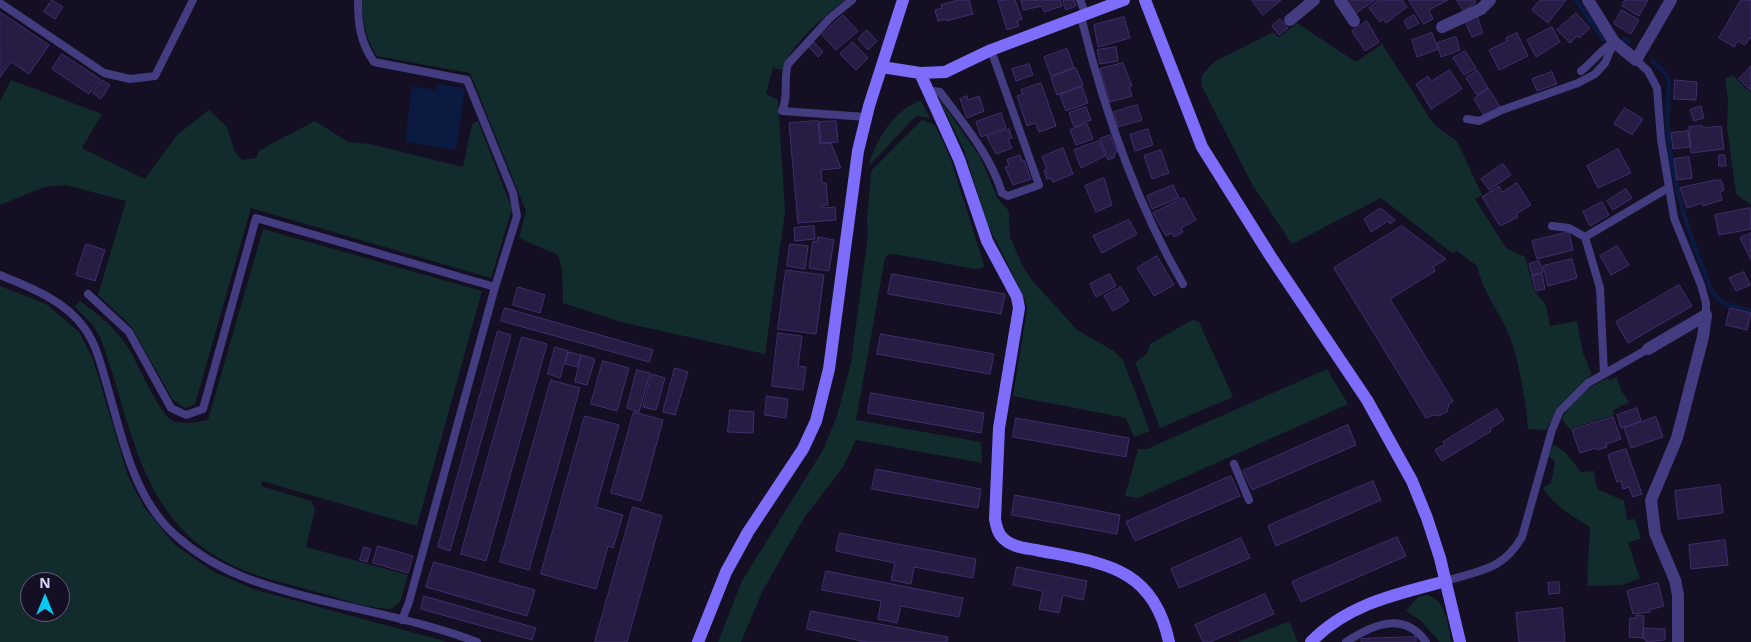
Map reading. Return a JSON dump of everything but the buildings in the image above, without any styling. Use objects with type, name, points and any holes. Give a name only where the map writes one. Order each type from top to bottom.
[{"type":"street","points":[[698,642],[726,572],[748,532],[803,449],[816,420],[829,369],[854,170],[866,117],[903,0]]},
{"type":"street","points":[[882,67],[920,73],[945,72],[991,50],[1124,0]]},
{"type":"street","points":[[1145,0],[1202,147],[1226,188],[1386,433],[1412,481],[1428,518],[1446,581],[1460,642]]},
{"type":"street","points":[[1290,20],[1314,0]]},
{"type":"street","points":[[1340,0],[1354,21]]},
{"type":"street","points":[[1442,27],[1481,9],[1490,0]]},
{"type":"street","points":[[1588,0],[1614,42],[1636,60],[1671,0]]},
{"type":"street","points":[[920,73],[959,159],[987,241],[1017,297],[1019,308],[999,428],[995,519],[997,528],[1001,536],[1016,546],[1101,563],[1120,570],[1134,579],[1147,592],[1159,613],[1169,642]]},
{"type":"street","points":[[1648,349],[1706,315]]},
{"type":"street","points":[[1678,642],[1678,595],[1675,580],[1655,533],[1651,500],[1677,438],[1701,346],[1706,315]]},
{"type":"street","points":[[1311,642],[1322,631],[1360,606],[1446,581]]},
{"type":"lane","points":[[0,4],[104,73],[130,79],[155,76],[193,0]]},
{"type":"lane","points":[[358,0],[358,26],[364,47],[374,62],[467,80],[513,193],[517,216],[495,287],[409,602],[402,620]]},
{"type":"lane","points":[[852,0],[830,18],[788,64],[785,72],[785,104],[782,110],[866,117]]},
{"type":"lane","points":[[1080,0],[1094,71],[1139,200],[1160,244],[1183,284]]},
{"type":"lane","points":[[1581,71],[1591,64],[1606,46],[1614,42]]},
{"type":"lane","points":[[1467,119],[1479,121],[1502,110],[1596,74],[1605,63],[1614,42]]},
{"type":"lane","points":[[927,90],[940,92],[992,166],[1002,193],[1008,196],[1039,185],[991,50]]},
{"type":"lane","points":[[1636,60],[1648,71],[1657,88],[1661,139],[1674,218],[1706,303],[1706,315]]},
{"type":"lane","points":[[1585,237],[1668,188]]},
{"type":"lane","points":[[88,294],[128,332],[171,408],[186,416],[203,409],[256,218],[495,287]]},
{"type":"lane","points":[[1552,226],[1569,228],[1585,237],[1600,288],[1604,374]]},
{"type":"lane","points":[[0,275],[26,285],[49,298],[69,312],[85,329],[97,352],[138,485],[151,508],[179,539],[198,555],[256,584],[402,620],[477,642]]},
{"type":"lane","points":[[1446,581],[1492,568],[1506,559],[1515,549],[1522,537],[1552,430],[1560,411],[1588,383],[1648,349]]},
{"type":"lane","points":[[1234,464],[1249,500]]},
{"type":"lane","points":[[1346,642],[1379,624],[1407,625],[1420,633],[1426,642]]},
{"type":"green space","points":[[362,0],[845,0],[801,40],[782,70],[773,68],[766,94],[778,100],[785,212],[765,354],[621,322],[563,303],[562,271],[558,255],[519,238],[526,211],[470,73],[377,56],[365,29]]},
{"type":"green space","points":[[1297,23],[1356,62],[1382,44],[1431,120],[1437,127],[1457,141],[1482,195],[1475,199],[1506,248],[1525,257],[1535,292],[1546,305],[1550,326],[1577,321],[1583,353],[1592,374],[1561,404],[1546,430],[1528,429],[1522,381],[1516,355],[1505,326],[1483,284],[1477,266],[1457,251],[1452,253],[1381,198],[1292,244],[1252,184],[1201,85],[1202,75],[1214,62],[1273,32],[1279,37]]},
{"type":"green space","points":[[1733,76],[1751,93],[1751,205],[1736,194],[1727,127],[1728,101],[1725,78]]},
{"type":"green space","points":[[11,80],[102,114],[82,148],[145,179],[177,135],[209,110],[227,127],[235,152],[242,160],[256,158],[260,150],[315,121],[348,142],[370,144],[463,167],[472,124],[478,121],[512,209],[491,278],[251,208],[195,404],[185,408],[173,400],[131,326],[98,295],[126,201],[66,185],[44,187],[0,205],[0,101]]},
{"type":"green space","points":[[938,97],[980,157],[998,199],[1009,211],[1010,237],[1022,265],[1031,279],[1077,330],[1114,351],[1123,360],[1150,431],[1134,437],[1126,418],[1013,396],[1027,309],[1024,297],[987,223],[964,150]]},
{"type":"green space","points":[[921,101],[930,118],[917,116],[913,119],[868,167],[886,128],[900,112]]},
{"type":"green space","points":[[922,120],[935,125],[951,160],[984,265],[982,268],[975,269],[895,254],[887,255],[856,420],[981,442],[982,463],[856,440],[843,467],[804,518],[762,592],[741,642],[718,642],[742,581],[823,450],[837,416],[851,363],[868,235],[867,220],[871,171]]},
{"type":"green space","points":[[263,229],[482,291],[417,526],[262,481],[261,486],[311,501],[315,509],[306,547],[408,575],[400,602],[391,609],[358,604],[256,575],[230,564],[199,545],[175,521],[157,495],[142,466],[100,337],[92,324],[75,307],[80,301],[117,333],[127,346],[155,399],[167,417],[181,423],[208,420]]},
{"type":"green space","points":[[0,286],[46,304],[79,332],[93,359],[128,476],[144,507],[175,545],[214,572],[256,590],[448,642],[0,642]]},
{"type":"green space","points":[[1192,320],[1199,322],[1233,397],[1160,428],[1135,362],[1147,354],[1150,344]]},
{"type":"green space","points":[[1327,369],[1348,404],[1138,498],[1125,496],[1138,449],[1147,449]]},
{"type":"green space","points":[[1617,377],[1621,390],[1629,402],[1613,410],[1614,415],[1570,429],[1562,419],[1575,400],[1587,390],[1608,378],[1609,381]]},
{"type":"green space","points":[[1553,444],[1565,452],[1581,472],[1594,471],[1597,489],[1624,501],[1627,520],[1635,519],[1641,538],[1628,543],[1640,578],[1622,585],[1587,586],[1590,527],[1558,505],[1543,488],[1551,483],[1555,462],[1549,456]]},
{"type":"green space","points":[[1427,595],[1439,602],[1443,608],[1451,642],[1440,642],[1421,621],[1406,611],[1418,597]]},
{"type":"green space","points":[[1287,622],[1290,623],[1298,642],[1238,642]]},
{"type":"water","points":[[437,84],[465,88],[456,150],[405,142],[412,86],[436,90]]},
{"type":"waterway","points":[[1576,0],[1603,39]]},
{"type":"waterway","points":[[1624,39],[1629,42]]},
{"type":"waterway","points":[[1653,62],[1665,73],[1669,80],[1667,127],[1670,155],[1684,214],[1704,272],[1712,291],[1720,300],[1729,305],[1751,311]]}]
